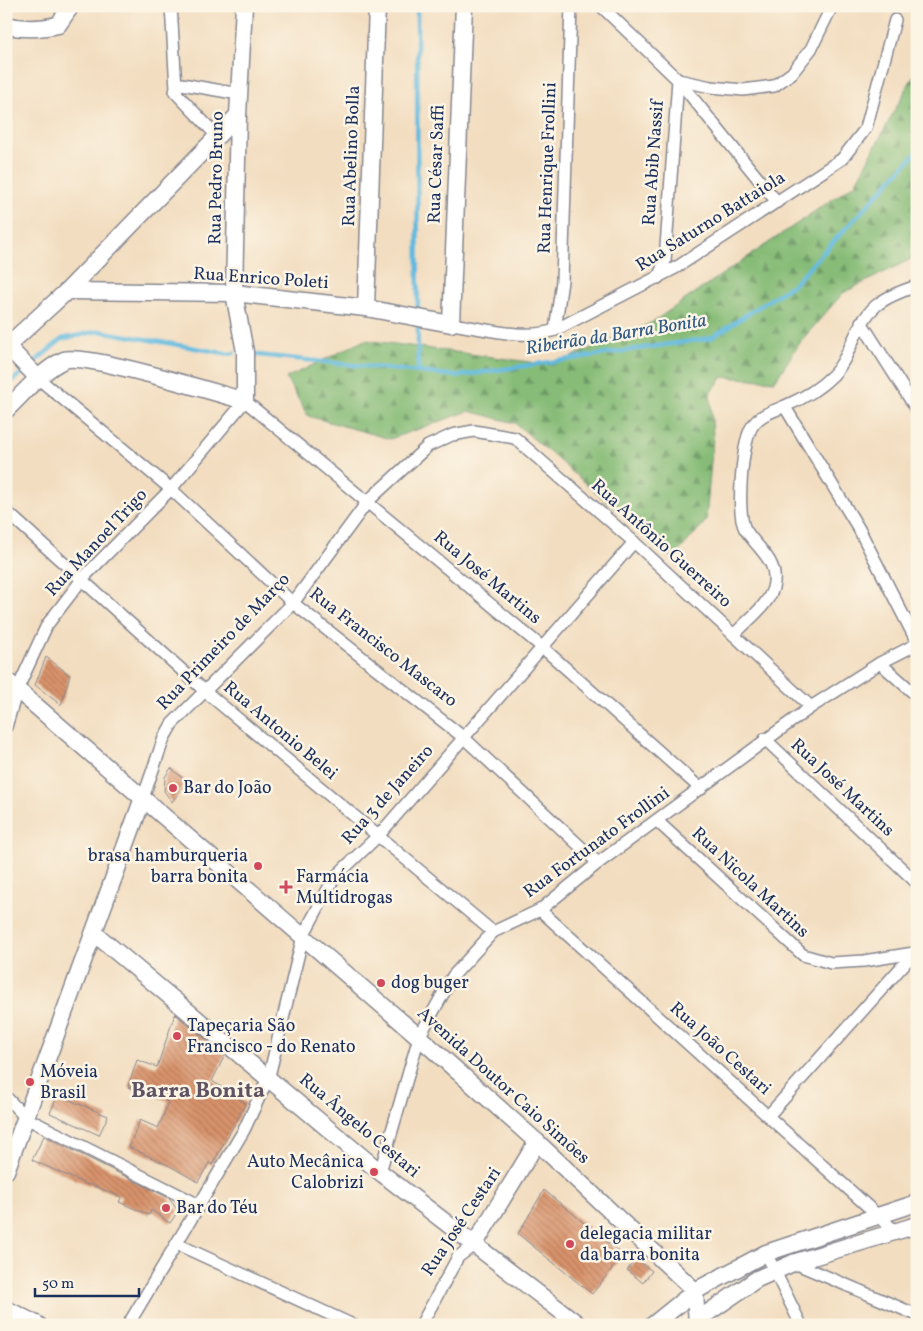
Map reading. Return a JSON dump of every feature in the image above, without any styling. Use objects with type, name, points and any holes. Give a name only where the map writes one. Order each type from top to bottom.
[{"type":"street","points":[[6,25],[38,29],[58,25],[71,6]]},
{"type":"street","points":[[171,6],[173,68],[179,86]]},
{"type":"street","name":"Rua Pedro Bruno","points":[[244,6],[238,115],[234,293],[245,352],[245,401]]},
{"type":"street","name":"Rua Abelino Bolla","points":[[366,308],[378,6]]},
{"type":"street","name":"Rua César Saffi","points":[[451,324],[464,6]]},
{"type":"street","name":"Rua Henrique Frollini","points":[[555,330],[562,281],[571,6]]},
{"type":"street","points":[[601,6],[678,80],[777,202]]},
{"type":"street","points":[[678,80],[711,87],[743,90],[774,86],[792,74],[811,49],[832,6]]},
{"type":"street","name":"Rua Saturno Battaiola","points":[[451,324],[522,334],[544,334],[555,330],[658,278],[842,159],[866,128],[895,20]]},
{"type":"street","name":"Rua Abib Nassif","points":[[658,278],[665,260],[678,80]]},
{"type":"street","points":[[179,86],[239,94]]},
{"type":"street","points":[[179,86],[175,92],[217,136]]},
{"type":"street","points":[[8,348],[67,291],[238,115]]},
{"type":"street","points":[[734,634],[768,599],[774,576],[767,555],[744,528],[739,502],[743,469],[752,426],[765,413],[785,407],[814,390],[833,375],[844,361],[861,322],[875,304],[892,294],[917,286]]},
{"type":"street","name":"Rua Enrico Poleti","points":[[67,291],[234,293],[366,308],[451,324]]},
{"type":"street","points":[[861,322],[917,410]]},
{"type":"street","name":"Rua Francisco Mascaro","points":[[8,348],[35,374],[171,489],[293,603],[463,737],[598,863]]},
{"type":"street","points":[[6,410],[35,374],[64,360],[76,358],[140,372],[245,401]]},
{"type":"street","name":"Rua Manoel Trigo","points":[[6,727],[12,685],[47,625],[83,578],[171,489],[245,401]]},
{"type":"street","name":"Rua José Martins","points":[[245,401],[542,647],[701,789]]},
{"type":"street","points":[[785,407],[860,529],[917,643]]},
{"type":"street","name":"Rua Primeiro de Março","points":[[6,1171],[164,738],[172,724],[293,603],[368,501],[428,446],[452,435],[474,431]]},
{"type":"street","name":"Rua Antônio Guerreiro","points":[[474,431],[515,438],[634,542],[811,707]]},
{"type":"street","name":"Rua Antonio Belei","points":[[6,511],[83,578],[206,692],[493,932]]},
{"type":"street","name":"Rua 3 de Janeiro","points":[[128,1325],[244,1130],[269,1076],[303,936],[334,878],[379,835],[634,542]]},
{"type":"street","name":"Rua Fortunato Frollini","points":[[380,1172],[419,1038],[453,976],[493,932],[540,910],[598,863],[701,789],[765,739],[880,663],[917,643]]},
{"type":"street","points":[[880,663],[917,696]]},
{"type":"street","name":"Avenida Doutor Caio Simões","points":[[12,685],[303,936],[537,1142],[695,1291]]},
{"type":"street","name":"Rua José Martins","points":[[765,739],[917,883]]},
{"type":"street","name":"Rua Nicola Martins","points":[[657,821],[803,955],[831,963],[864,961],[915,951]]},
{"type":"street","name":"Rua João Cestari","points":[[540,910],[895,1232]]},
{"type":"street","name":"Rua Ângelo Cestari","points":[[94,933],[269,1076],[380,1172],[579,1325]]},
{"type":"street","points":[[768,1116],[915,951]]},
{"type":"street","points":[[6,1097],[26,1118],[199,1205]]},
{"type":"street","name":"Rua José Cestari","points":[[421,1325],[458,1258],[474,1246],[537,1142]]},
{"type":"street","points":[[653,1325],[695,1291],[766,1254],[917,1203]]},
{"type":"street","points":[[695,1324],[757,1279],[793,1263],[917,1225]]},
{"type":"street","points":[[177,1244],[353,1325]]},
{"type":"street","points":[[784,1247],[793,1263],[917,1315]]},
{"type":"street","points":[[766,1254],[801,1325]]},
{"type":"street","points":[[695,1291],[695,1324]]},
{"type":"street","points":[[6,1309],[38,1325]]},
{"type":"street","points":[[668,1313],[695,1324]]},
{"type":"green space","points":[[917,69],[917,256],[843,293],[801,341],[775,381],[723,377],[710,393],[713,437],[706,521],[673,558],[515,423],[469,411],[390,439],[308,416],[286,378],[365,340],[552,365],[651,323],[855,184]]},
{"type":"building","points":[[46,657],[70,675],[61,705],[35,685]]},
{"type":"building","name":"Bar do João","points":[[171,768],[187,782],[172,802],[164,791],[165,777]]},
{"type":"building","points":[[175,1014],[225,1055],[212,1081],[246,1103],[212,1165],[209,1163],[198,1182],[170,1166],[129,1147],[140,1120],[158,1128],[164,1114],[168,1101],[128,1087],[137,1060],[157,1067]]},
{"type":"building","points":[[58,1095],[108,1116],[99,1135],[50,1113]]},
{"type":"building","points":[[44,1136],[169,1198],[178,1211],[170,1223],[151,1210],[149,1215],[119,1202],[122,1197],[88,1185],[32,1160]]},
{"type":"building","name":"delegacia militar da barra bonita","points":[[544,1190],[623,1255],[592,1294],[518,1234]]},
{"type":"building","points":[[636,1259],[652,1271],[643,1283],[627,1270]]},
{"type":"waterway","points":[[417,6],[418,371]]},
{"type":"waterway","name":"Ribeirão da Barra Bonita","points":[[249,354],[458,376],[711,338],[794,284],[917,152]]},
{"type":"waterway","name":"Ribeirão da Barra Bonita","points":[[31,365],[62,339],[99,331],[229,354],[234,353]]},
{"type":"waterway","name":"Ribeirão da Barra Bonita","points":[[6,386],[25,370]]},
{"type":"place","name":"Bar do João","points":[[173,788]]},
{"type":"place","name":"brasa hamburqueria barra bonita","points":[[258,866]]},
{"type":"place","name":"Farmácia Multidrogas","points":[[286,887]]},
{"type":"place","name":"dog buger","points":[[381,983]]},
{"type":"place","name":"Tapeçaria São Francisco - do Renato","points":[[177,1036]]},
{"type":"place","name":"Móveia Brasil","points":[[30,1082]]},
{"type":"place","name":"Auto Mecânica Calobrizi","points":[[374,1172]]},
{"type":"place","name":"Bar do Téu","points":[[166,1208]]},
{"type":"place","name":"delegacia militar da barra bonita","points":[[570,1244]]},
{"type":"district","name":"Barra Bonita","points":[[198,1091]]}]
